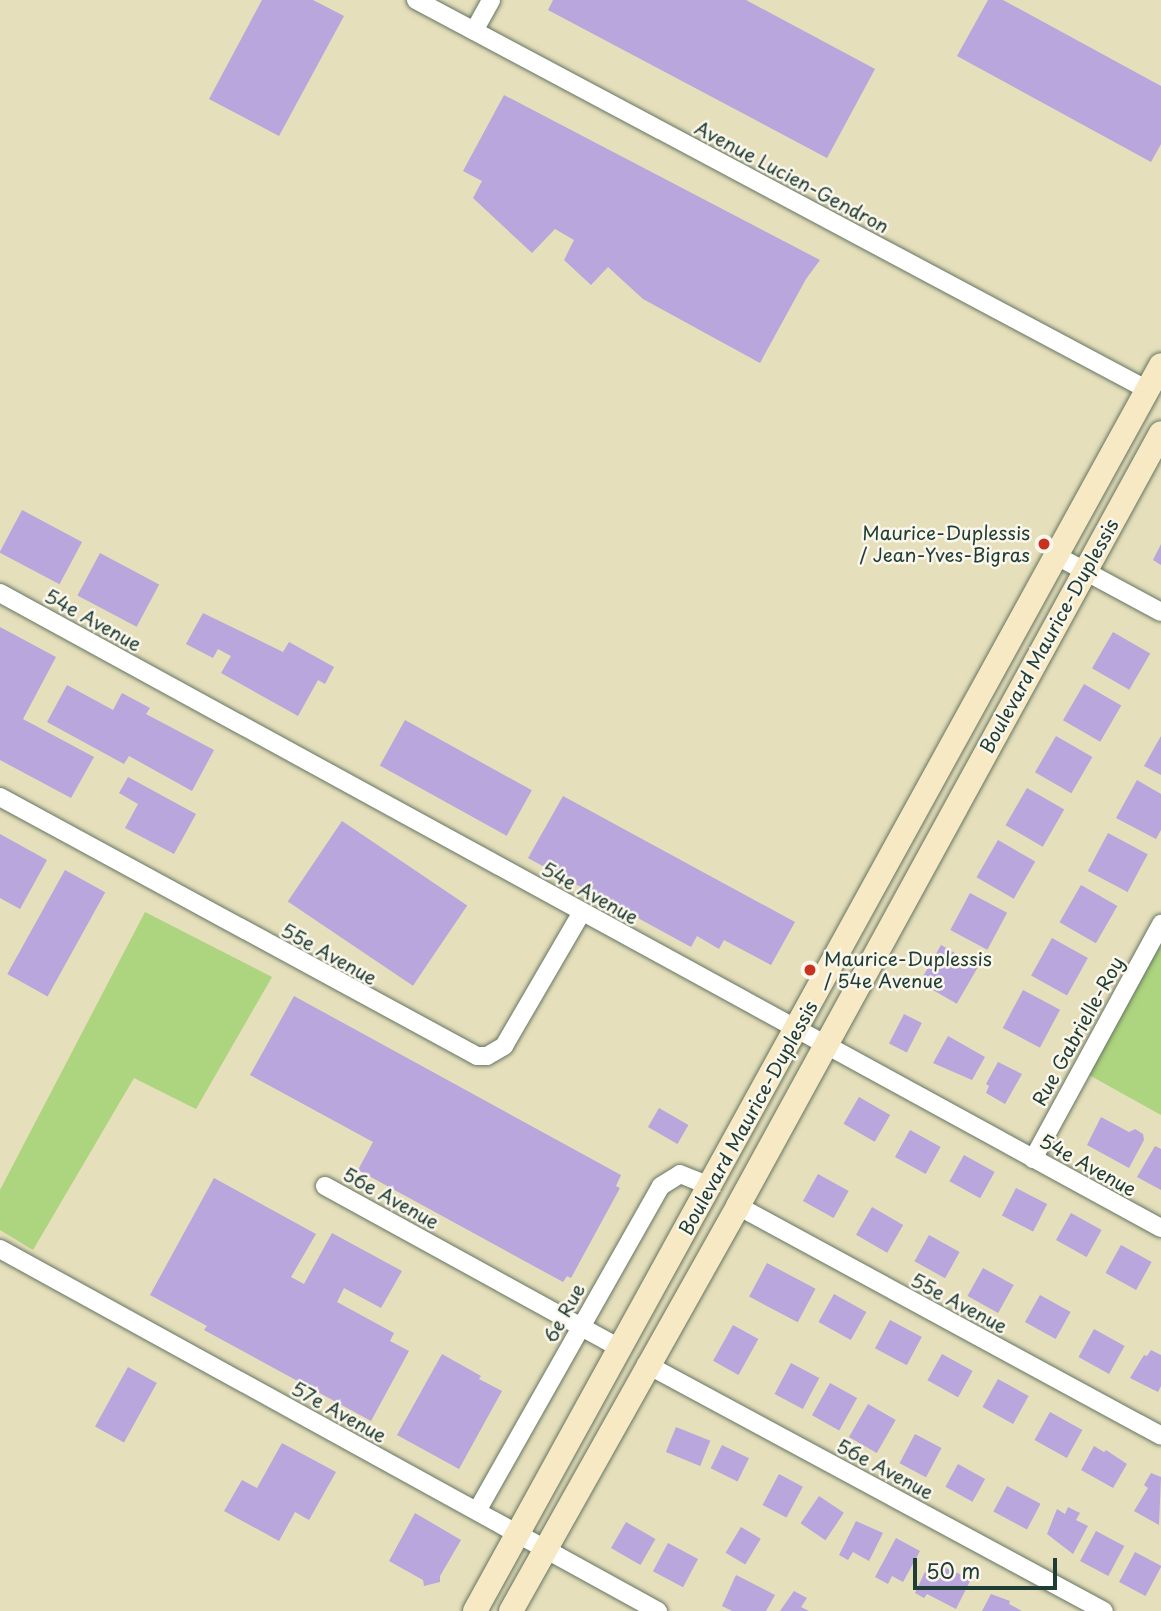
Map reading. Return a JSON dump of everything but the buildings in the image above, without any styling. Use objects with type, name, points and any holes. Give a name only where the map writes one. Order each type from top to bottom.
[{"type":"street","name":"Avenue Lucien-Gendron","points":[[416,0],[1148,390]]},
{"type":"street","points":[[474,31],[491,0]]},
{"type":"street","name":"Boulevard Maurice-Duplessis","points":[[475,1611],[622,1349],[1161,365]]},
{"type":"street","name":"Boulevard Maurice-Duplessis","points":[[510,1611],[646,1364],[738,1206],[1161,433]]},
{"type":"street","points":[[1056,556],[1161,612]]},
{"type":"street","name":"54e Avenue","points":[[0,593],[1161,1228]]},
{"type":"street","name":"55e Avenue","points":[[0,797],[477,1056],[487,1056],[504,1046],[582,912]]},
{"type":"street","name":"Rue Gabrielle-Roy","points":[[1033,1159],[1161,924]]},
{"type":"street","name":"6e Rue","points":[[477,1511],[661,1185],[680,1174],[709,1186]]},
{"type":"street","name":"56e Avenue","points":[[325,1186],[622,1349]]},
{"type":"street","name":"55e Avenue","points":[[738,1206],[1161,1436]]},
{"type":"street","name":"57e Avenue","points":[[0,1249],[658,1611]]},
{"type":"street","name":"56e Avenue","points":[[646,1364],[1104,1611]]},
{"type":"green space","points":[[145,912],[272,977],[196,1109],[134,1078],[33,1250],[0,1230],[0,1190]]},
{"type":"green space","points":[[1161,924],[1161,1115],[1080,1070]]},
{"type":"place","name":"Maurice-Duplessis / Jean-Yves-Bigras","points":[[1044,544]]},
{"type":"place","name":"Maurice-Duplessis / 54e Avenue","points":[[810,970]]}]
